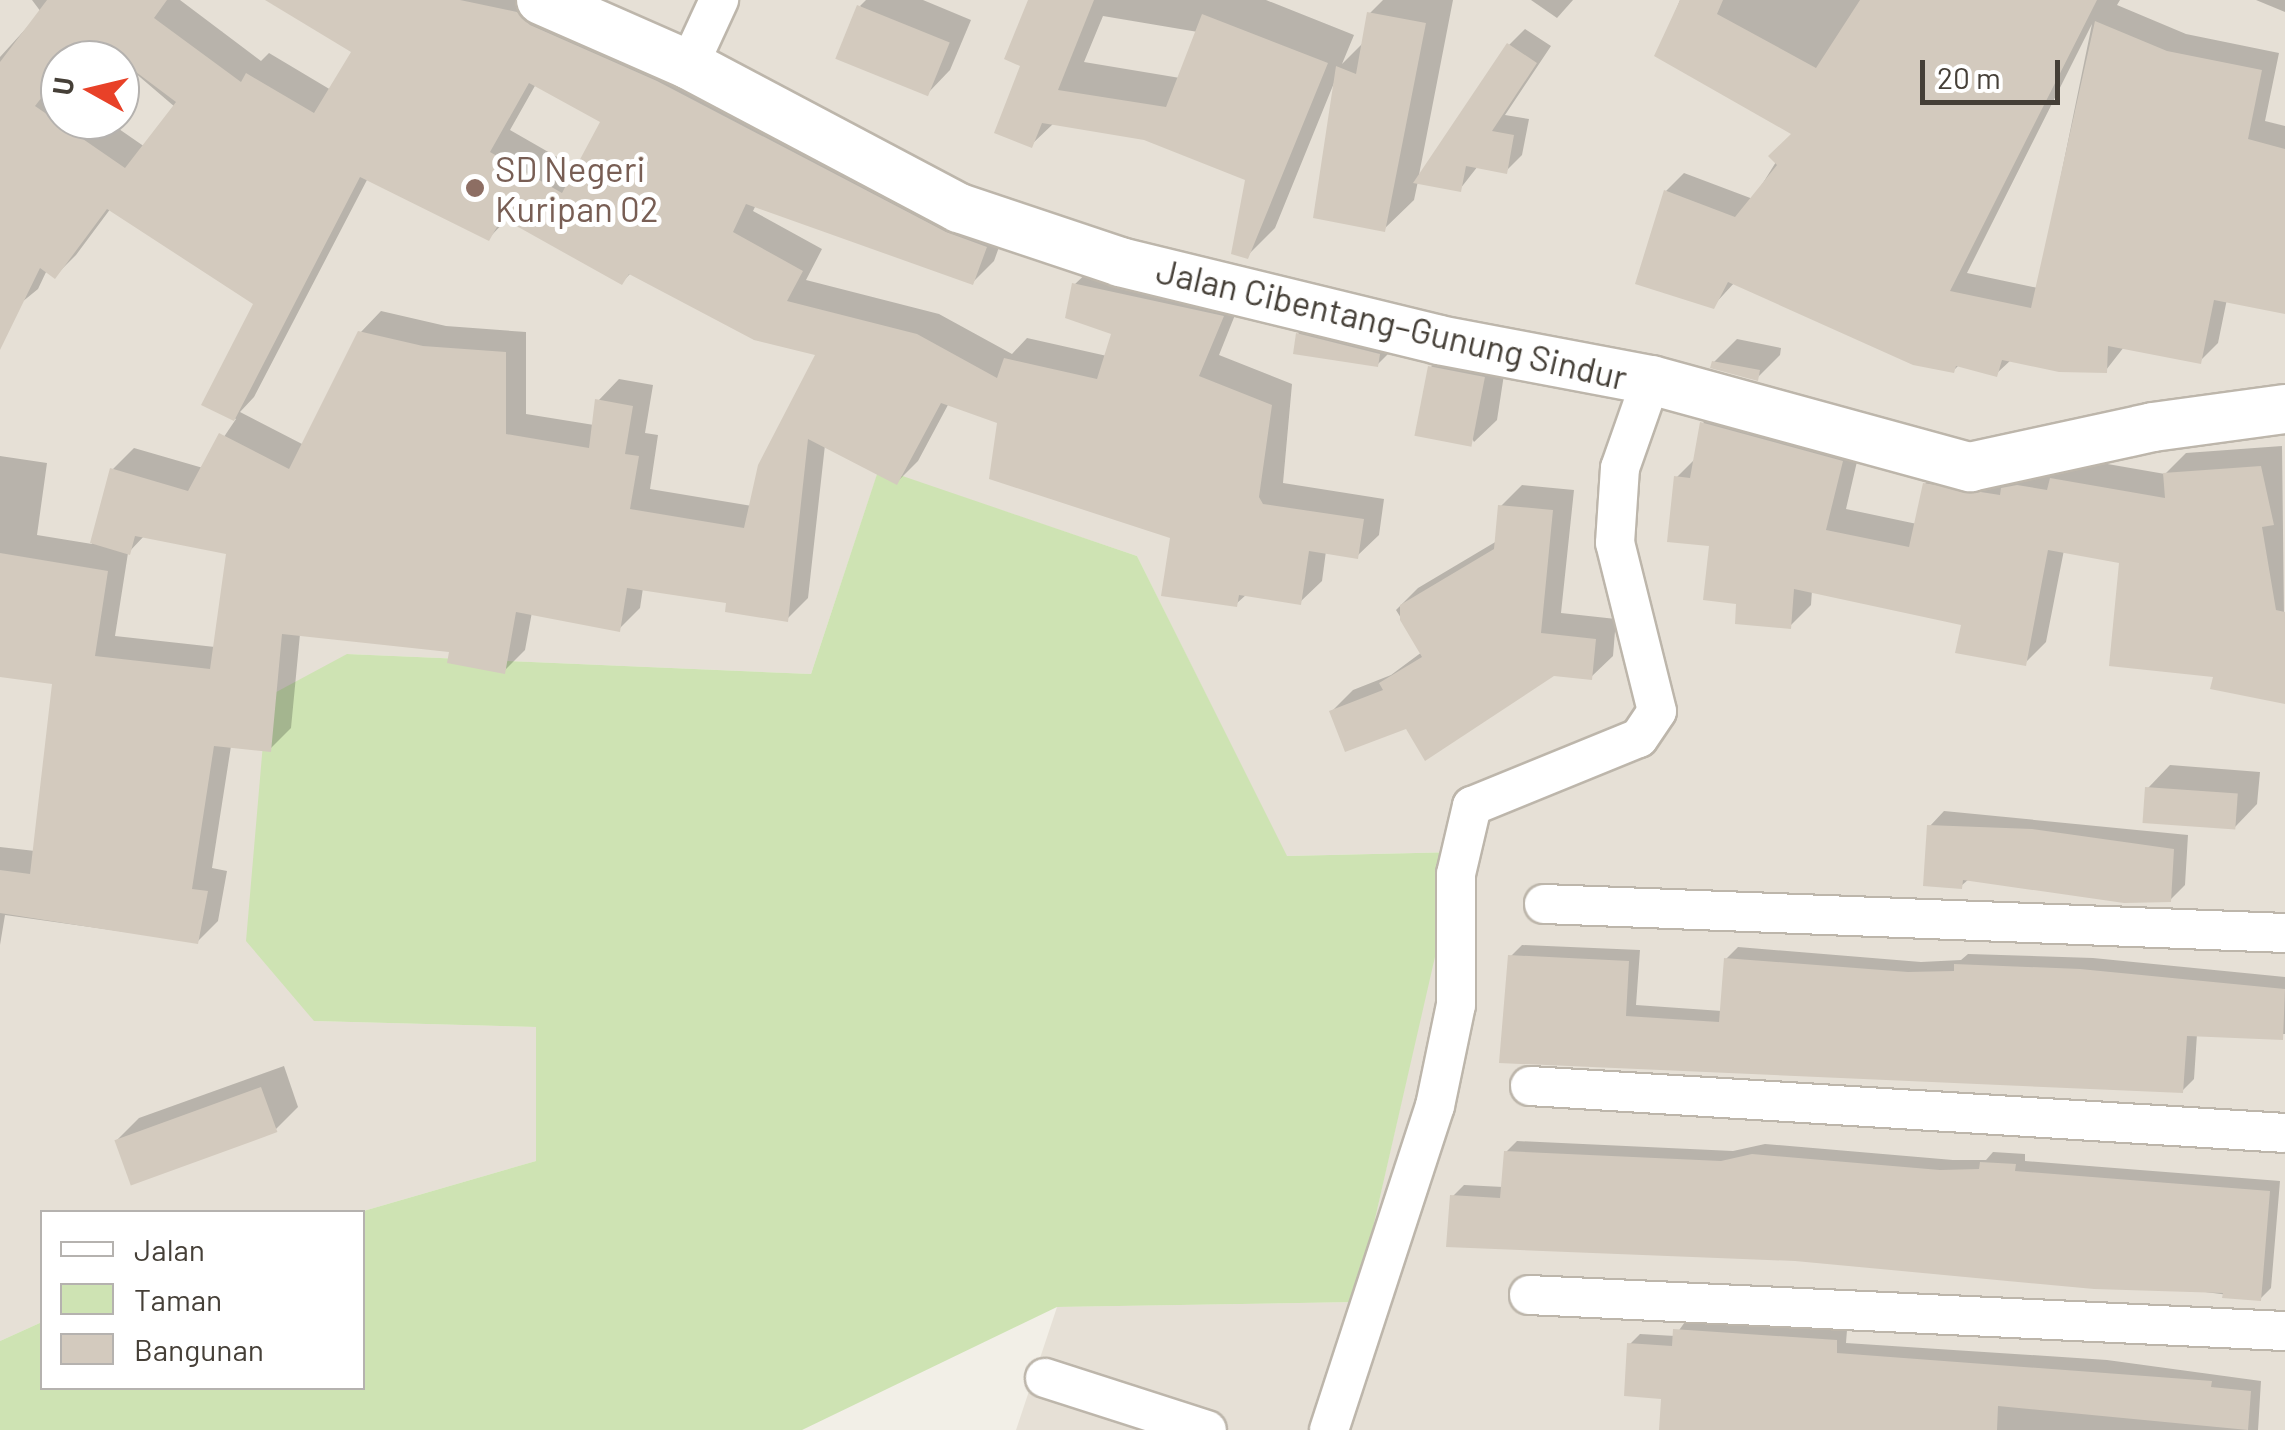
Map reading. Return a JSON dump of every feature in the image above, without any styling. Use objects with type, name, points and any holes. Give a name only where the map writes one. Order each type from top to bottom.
[{"type":"street","name":"Jalan Cibentang–Gunung Sindur","points":[[541,0],[689,65],[959,208],[1120,262],[1438,340],[1650,380],[1970,467],[2154,427],[2285,410]]},
{"type":"street","points":[[689,65],[720,0]]},
{"type":"street","points":[[1329,1430],[1435,1106],[1456,1004],[1456,874],[1472,806],[1639,738],[1657,711],[1615,544],[1620,468],[1650,380]]},
{"type":"street","points":[[1544,904],[2285,933]]},
{"type":"street","points":[[1530,1086],[2285,1132]]},
{"type":"street","points":[[1529,1295],[2285,1331]]},
{"type":"street","points":[[1045,1378],[1207,1430]]},
{"type":"shaded area","points":[[0,0],[2285,0],[2285,1430],[1016,1430],[1057,1307],[1356,1302],[1458,852],[1286,856],[1137,556],[879,469],[811,674],[347,654],[314,1021],[536,1027],[536,1161],[365,1211],[40,1210],[40,1323],[0,1341]]},
{"type":"green space","points":[[879,468],[1137,556],[1287,856],[1459,852],[1356,1302],[1057,1307],[802,1430],[0,1430],[0,1341],[40,1323],[40,1390],[365,1390],[365,1211],[536,1161],[536,1027],[314,1021],[246,941],[267,697],[347,654],[811,674]]},
{"type":"building","points":[[47,0],[167,0],[154,18],[241,82],[246,73],[314,113],[351,52],[265,0],[460,0],[517,12],[530,25],[657,81],[946,232],[987,247],[973,285],[746,204],[733,232],[803,271],[787,301],[917,334],[997,378],[1004,358],[1097,379],[1111,334],[1065,318],[1072,283],[1224,316],[1199,376],[1272,405],[1259,497],[1263,504],[1364,519],[1358,559],[1309,551],[1301,605],[1239,595],[1237,607],[1161,596],[1170,538],[989,479],[997,423],[941,403],[897,485],[808,439],[788,622],[725,612],[726,603],[627,588],[620,632],[516,612],[505,674],[447,663],[449,652],[282,634],[271,752],[214,746],[192,889],[208,891],[198,944],[0,913],[0,870],[30,874],[52,684],[0,677],[0,553],[108,571],[95,656],[210,669],[226,554],[135,536],[130,555],[90,543],[110,468],[188,491],[219,433],[289,469],[358,331],[423,346],[506,352],[506,434],[589,448],[595,399],[633,406],[625,454],[639,456],[630,509],[744,528],[758,465],[815,355],[754,340],[629,274],[622,285],[502,218],[489,241],[360,177],[234,421],[201,405],[253,304],[107,209],[55,279],[40,268],[0,350],[0,62]],"holes":[[[529,83],[600,122],[562,193],[490,152]]]},
{"type":"building","points":[[1028,0],[1094,0],[1058,90],[1166,107],[1202,14],[1328,63],[1248,259],[1231,254],[1245,180],[1144,140],[1042,123],[1032,148],[994,133],[1020,66],[1004,59]]},
{"type":"building","points":[[1680,0],[1723,0],[1717,14],[1816,68],[1860,0],[2097,0],[1950,291],[2031,308],[2095,21],[2167,51],[2262,70],[2248,139],[2285,149],[2285,314],[2214,300],[2201,364],[2108,346],[2107,373],[2059,372],[2002,360],[1997,377],[1956,366],[1954,373],[1913,365],[1728,282],[1714,309],[1635,284],[1664,190],[1735,217],[1777,165],[1768,156],[1791,134],[1654,56]]},
{"type":"building","points":[[857,5],[950,42],[928,96],[835,59]]},
{"type":"building","points":[[1367,12],[1426,23],[1385,232],[1313,218],[1336,66],[1356,74]]},
{"type":"building","points":[[1507,43],[1537,63],[1492,131],[1514,135],[1507,174],[1466,166],[1461,192],[1413,183]]},
{"type":"building","points":[[1296,333],[1380,354],[1378,367],[1293,354]]},
{"type":"building","points":[[1712,361],[1760,370],[1758,381],[1710,368]]},
{"type":"building","points":[[1428,366],[1485,377],[1471,447],[1414,436]]},
{"type":"building","points":[[1700,422],[1843,461],[1826,530],[1909,547],[1923,483],[2000,495],[2001,488],[2017,485],[2047,490],[2050,478],[2165,498],[2163,473],[2261,466],[2274,525],[2262,527],[2276,610],[2285,612],[2285,704],[2210,689],[2213,677],[2109,666],[2119,563],[2048,550],[2026,666],[1955,653],[1961,625],[1794,589],[1791,629],[1735,624],[1736,604],[1703,600],[1709,546],[1667,542],[1674,476],[1690,478]]},
{"type":"building","points":[[1498,505],[1553,510],[1541,633],[1596,639],[1592,680],[1554,676],[1425,761],[1406,729],[1345,752],[1329,711],[1383,690],[1379,683],[1422,657],[1400,620],[1400,605],[1494,549]]},
{"type":"building","points":[[2145,787],[2238,793],[2235,829],[2142,823]]},
{"type":"building","points":[[1927,825],[2032,829],[2174,849],[2171,902],[2124,903],[1963,880],[1962,889],[1923,886]]},
{"type":"building","points":[[1508,955],[1629,961],[1626,1016],[1719,1022],[1724,958],[1908,972],[1954,971],[1954,964],[2080,969],[2285,989],[2283,1040],[2187,1036],[2183,1093],[1499,1063]]},
{"type":"building","points":[[261,1087],[277,1132],[131,1185],[114,1140]]},
{"type":"building","points":[[1504,1151],[1721,1161],[1752,1154],[1940,1170],[1979,1169],[1980,1162],[2016,1164],[2015,1171],[2270,1191],[2261,1301],[2222,1298],[2223,1293],[2094,1289],[1795,1261],[1446,1247],[1450,1195],[1500,1198]]},
{"type":"building","points":[[1673,1329],[1837,1340],[1837,1353],[2212,1381],[2211,1387],[2251,1391],[2248,1430],[1998,1406],[1997,1430],[1659,1430],[1661,1399],[1624,1396],[1627,1343],[1672,1346]]},
{"type":"place","name":"SD Negeri Kuripan 02","points":[[475,188]]}]
